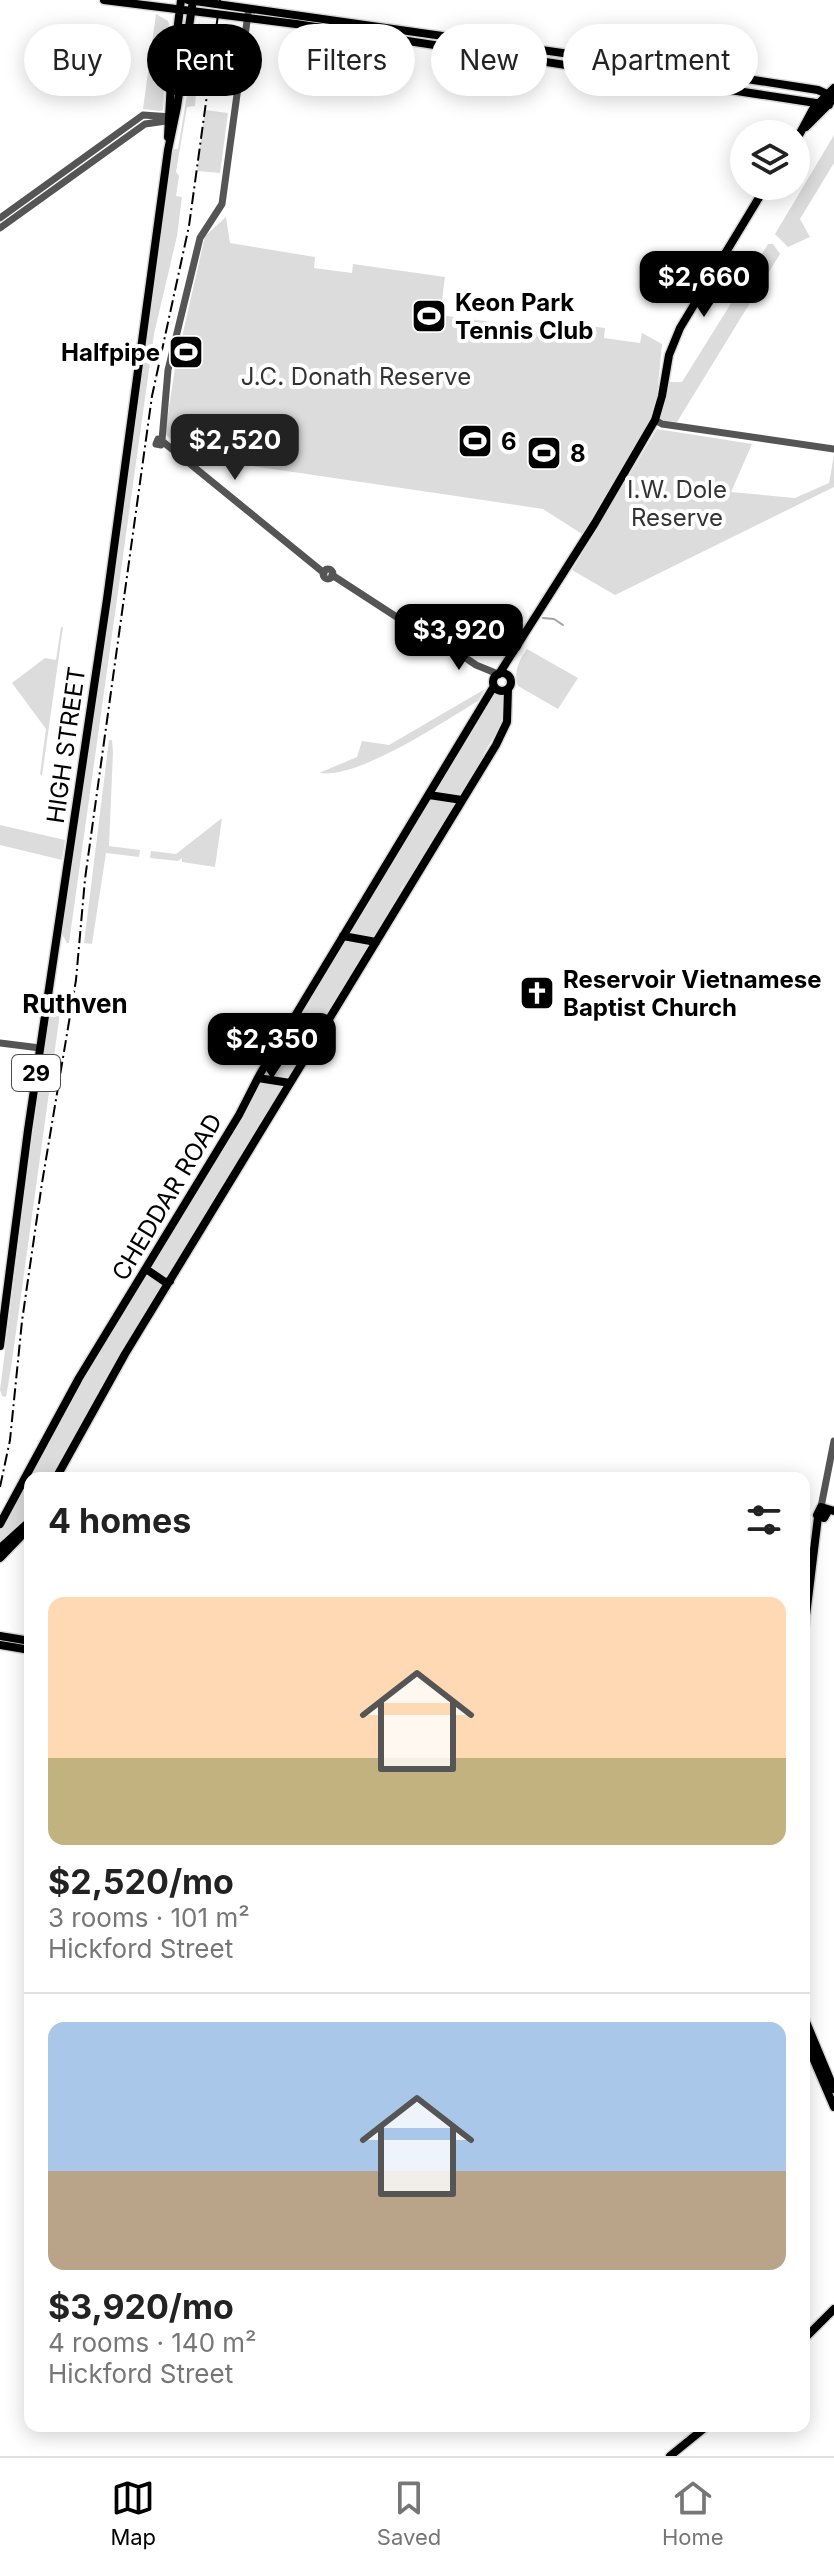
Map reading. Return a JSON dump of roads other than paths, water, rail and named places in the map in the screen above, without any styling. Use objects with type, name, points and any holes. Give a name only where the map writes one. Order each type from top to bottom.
[{"type":"main road","points":[[104,0],[431,45]]},
{"type":"main road","points":[[188,0],[431,33]]},
{"type":"main road","name":"HIGH STREET","points":[[178,24],[180,11],[188,0]]},
{"type":"main road","name":"HIGH STREET","points":[[170,118],[191,12],[188,0]]},
{"type":"main road","points":[[165,8],[174,24]]},
{"type":"main road","points":[[758,85],[830,99]]},
{"type":"main road","points":[[758,90],[830,99]]},
{"type":"main road","name":"HIGH STREET","points":[[0,1346],[40,1048],[103,629],[168,150],[172,96]]},
{"type":"main road","points":[[810,123],[830,99]]},
{"type":"main road","name":"CHEDDAR ROAD","points":[[28,1472],[79,1378],[239,1115],[496,678],[517,649],[655,420],[674,341],[759,200]]},
{"type":"main road","name":"CHEDDAR ROAD","points":[[59,1472],[97,1402],[505,727],[511,683],[509,670],[517,649]]},
{"type":"main road","points":[[508,689],[500,691],[496,678],[509,677]]},
{"type":"main road","points":[[429,795],[462,800]]},
{"type":"main road","points":[[343,936],[376,942]]},
{"type":"main road","points":[[258,1078],[290,1083]]},
{"type":"main road","points":[[146,1269],[165,1282],[171,1281]]},
{"type":"main road","name":"CHEDDAR ROAD","points":[[0,1524],[24,1480]]},
{"type":"main road","points":[[810,1591],[826,1513]]},
{"type":"main road","points":[[0,1548],[24,1529]]},
{"type":"main road","points":[[0,1558],[24,1531]]},
{"type":"main road","points":[[0,1636],[24,1644]]},
{"type":"main road","points":[[0,1645],[24,1645]]},
{"type":"main road","points":[[810,2031],[834,2089]]},
{"type":"main road","points":[[810,2051],[834,2107]]},
{"type":"main road","points":[[810,2334],[829,2320],[834,2309]]},
{"type":"main road","points":[[670,2456],[700,2432]]},
{"type":"street","points":[[249,8],[222,204],[200,238],[168,370],[161,441],[328,574],[496,678]]},
{"type":"street","points":[[0,218],[130,130],[170,118]]},
{"type":"street","points":[[0,228],[130,130]]},
{"type":"street","points":[[655,420],[662,424],[834,449]]},
{"type":"street","points":[[0,1043],[40,1048]]},
{"type":"street","points":[[826,1513],[825,1495],[834,1441]]},
{"type":"waterway","points":[[543,618],[554,619],[563,625]]},
{"type":"tram line","points":[[810,2335],[834,2313]]},
{"type":"tram line","points":[[668,2456],[698,2432]]},
{"type":"railway","points":[[0,1487],[10,1440],[22,1321],[42,1183],[76,980],[85,879],[152,396],[189,226],[220,0]]},
{"type":"place","name":"Keon Park Tennis Club","points":[[429,316]]},
{"type":"place","name":"Halfpipe","points":[[186,352]]},
{"type":"place","name":"6","points":[[475,441]]},
{"type":"place","name":"8","points":[[544,453]]},
{"type":"place","name":"Reservoir Vietnamese Baptist Church","points":[[537,993]]},
{"type":"district","name":"Ruthven","points":[[75,1003]]},
{"type":"park label","name":"J.C. Donath Reserve","points":[[356,376]]},
{"type":"park label","name":"I.W. Dole Reserve","points":[[677,503]]}]
